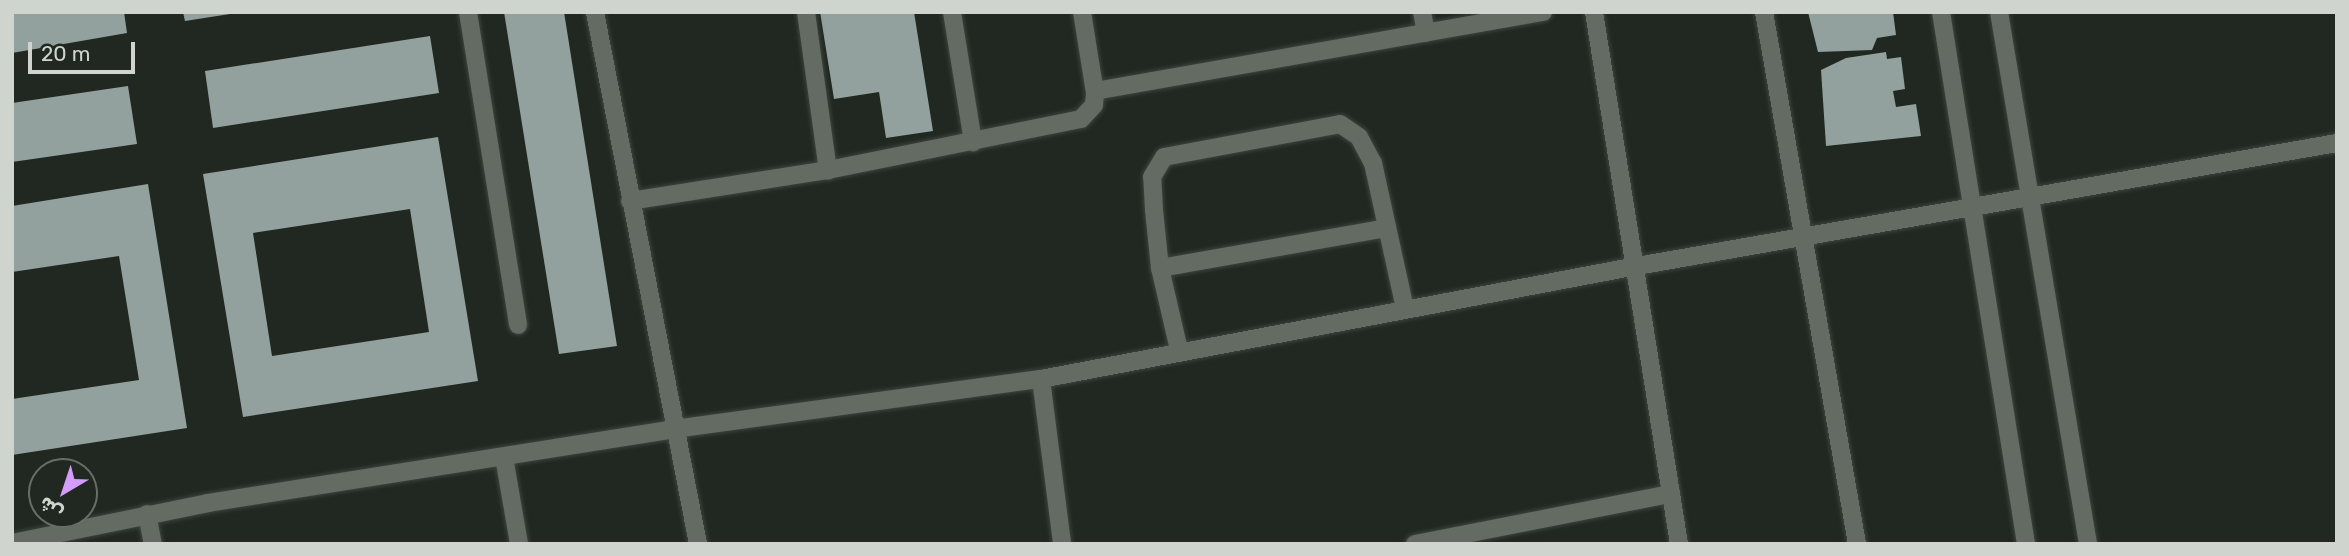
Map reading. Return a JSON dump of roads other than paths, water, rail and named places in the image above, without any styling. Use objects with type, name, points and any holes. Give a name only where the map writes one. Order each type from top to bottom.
[{"type":"street","points":[[468,12],[518,325]]},
{"type":"street","points":[[595,12],[698,544]]},
{"type":"street","points":[[806,12],[828,170]]},
{"type":"street","points":[[952,12],[973,142]]},
{"type":"street","points":[[630,201],[828,170],[1081,119],[1094,105],[1095,91],[1082,12]]},
{"type":"street","points":[[1422,12],[1426,33]]},
{"type":"street","points":[[1095,91],[1543,12]]},
{"type":"street","points":[[1594,12],[1637,266],[1679,544]]},
{"type":"street","points":[[1764,12],[1857,544]]},
{"type":"street","points":[[1941,12],[1975,206],[2025,544]]},
{"type":"street","points":[[1999,12],[2088,544]]},
{"type":"street","points":[[1179,350],[1160,268],[1152,177],[1164,158],[1340,124],[1359,137],[1373,163],[1405,308]]},
{"type":"street","points":[[12,543],[147,514],[674,429],[1041,379],[1405,308],[2337,143]]},
{"type":"street","points":[[1160,268],[1387,228]]},
{"type":"street","points":[[1041,379],[1062,544]]},
{"type":"street","points":[[504,457],[519,544]]},
{"type":"street","points":[[1415,544],[1671,494]]},
{"type":"street","points":[[147,514],[153,544]]}]
